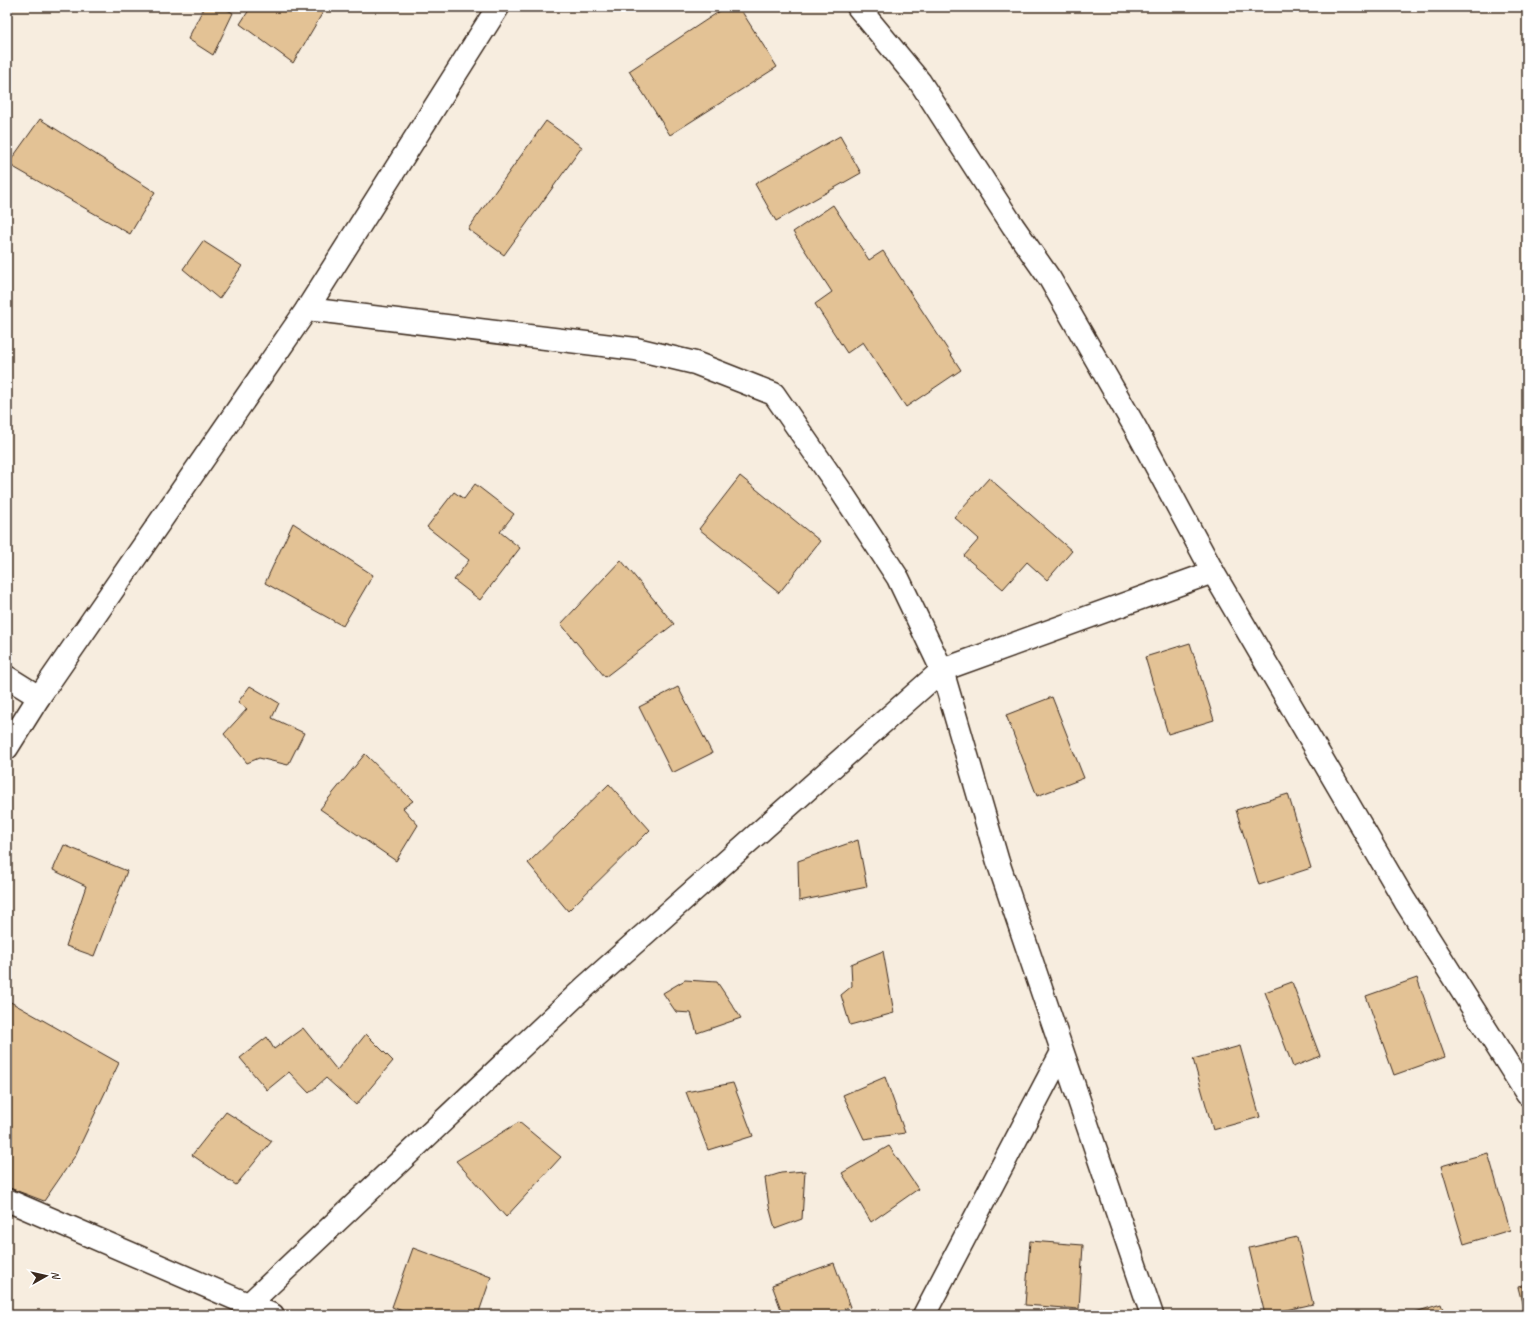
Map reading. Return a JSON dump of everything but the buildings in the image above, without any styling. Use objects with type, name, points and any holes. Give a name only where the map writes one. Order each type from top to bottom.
[{"type":"street","points":[[7,748],[39,696],[307,309],[498,7]]},
{"type":"street","points":[[858,7],[920,82],[1013,226],[1050,279],[1138,434],[1213,572],[1405,901],[1527,1094]]},
{"type":"street","points":[[307,309],[636,349],[695,363],[774,394],[840,488],[898,578],[942,670],[998,862],[1152,1315]]},
{"type":"street","points":[[248,1305],[585,987],[942,670],[1213,572]]},
{"type":"street","points":[[7,677],[39,696]]},
{"type":"street","points":[[924,1315],[1062,1052]]},
{"type":"street","points":[[7,1200],[273,1315]]}]
